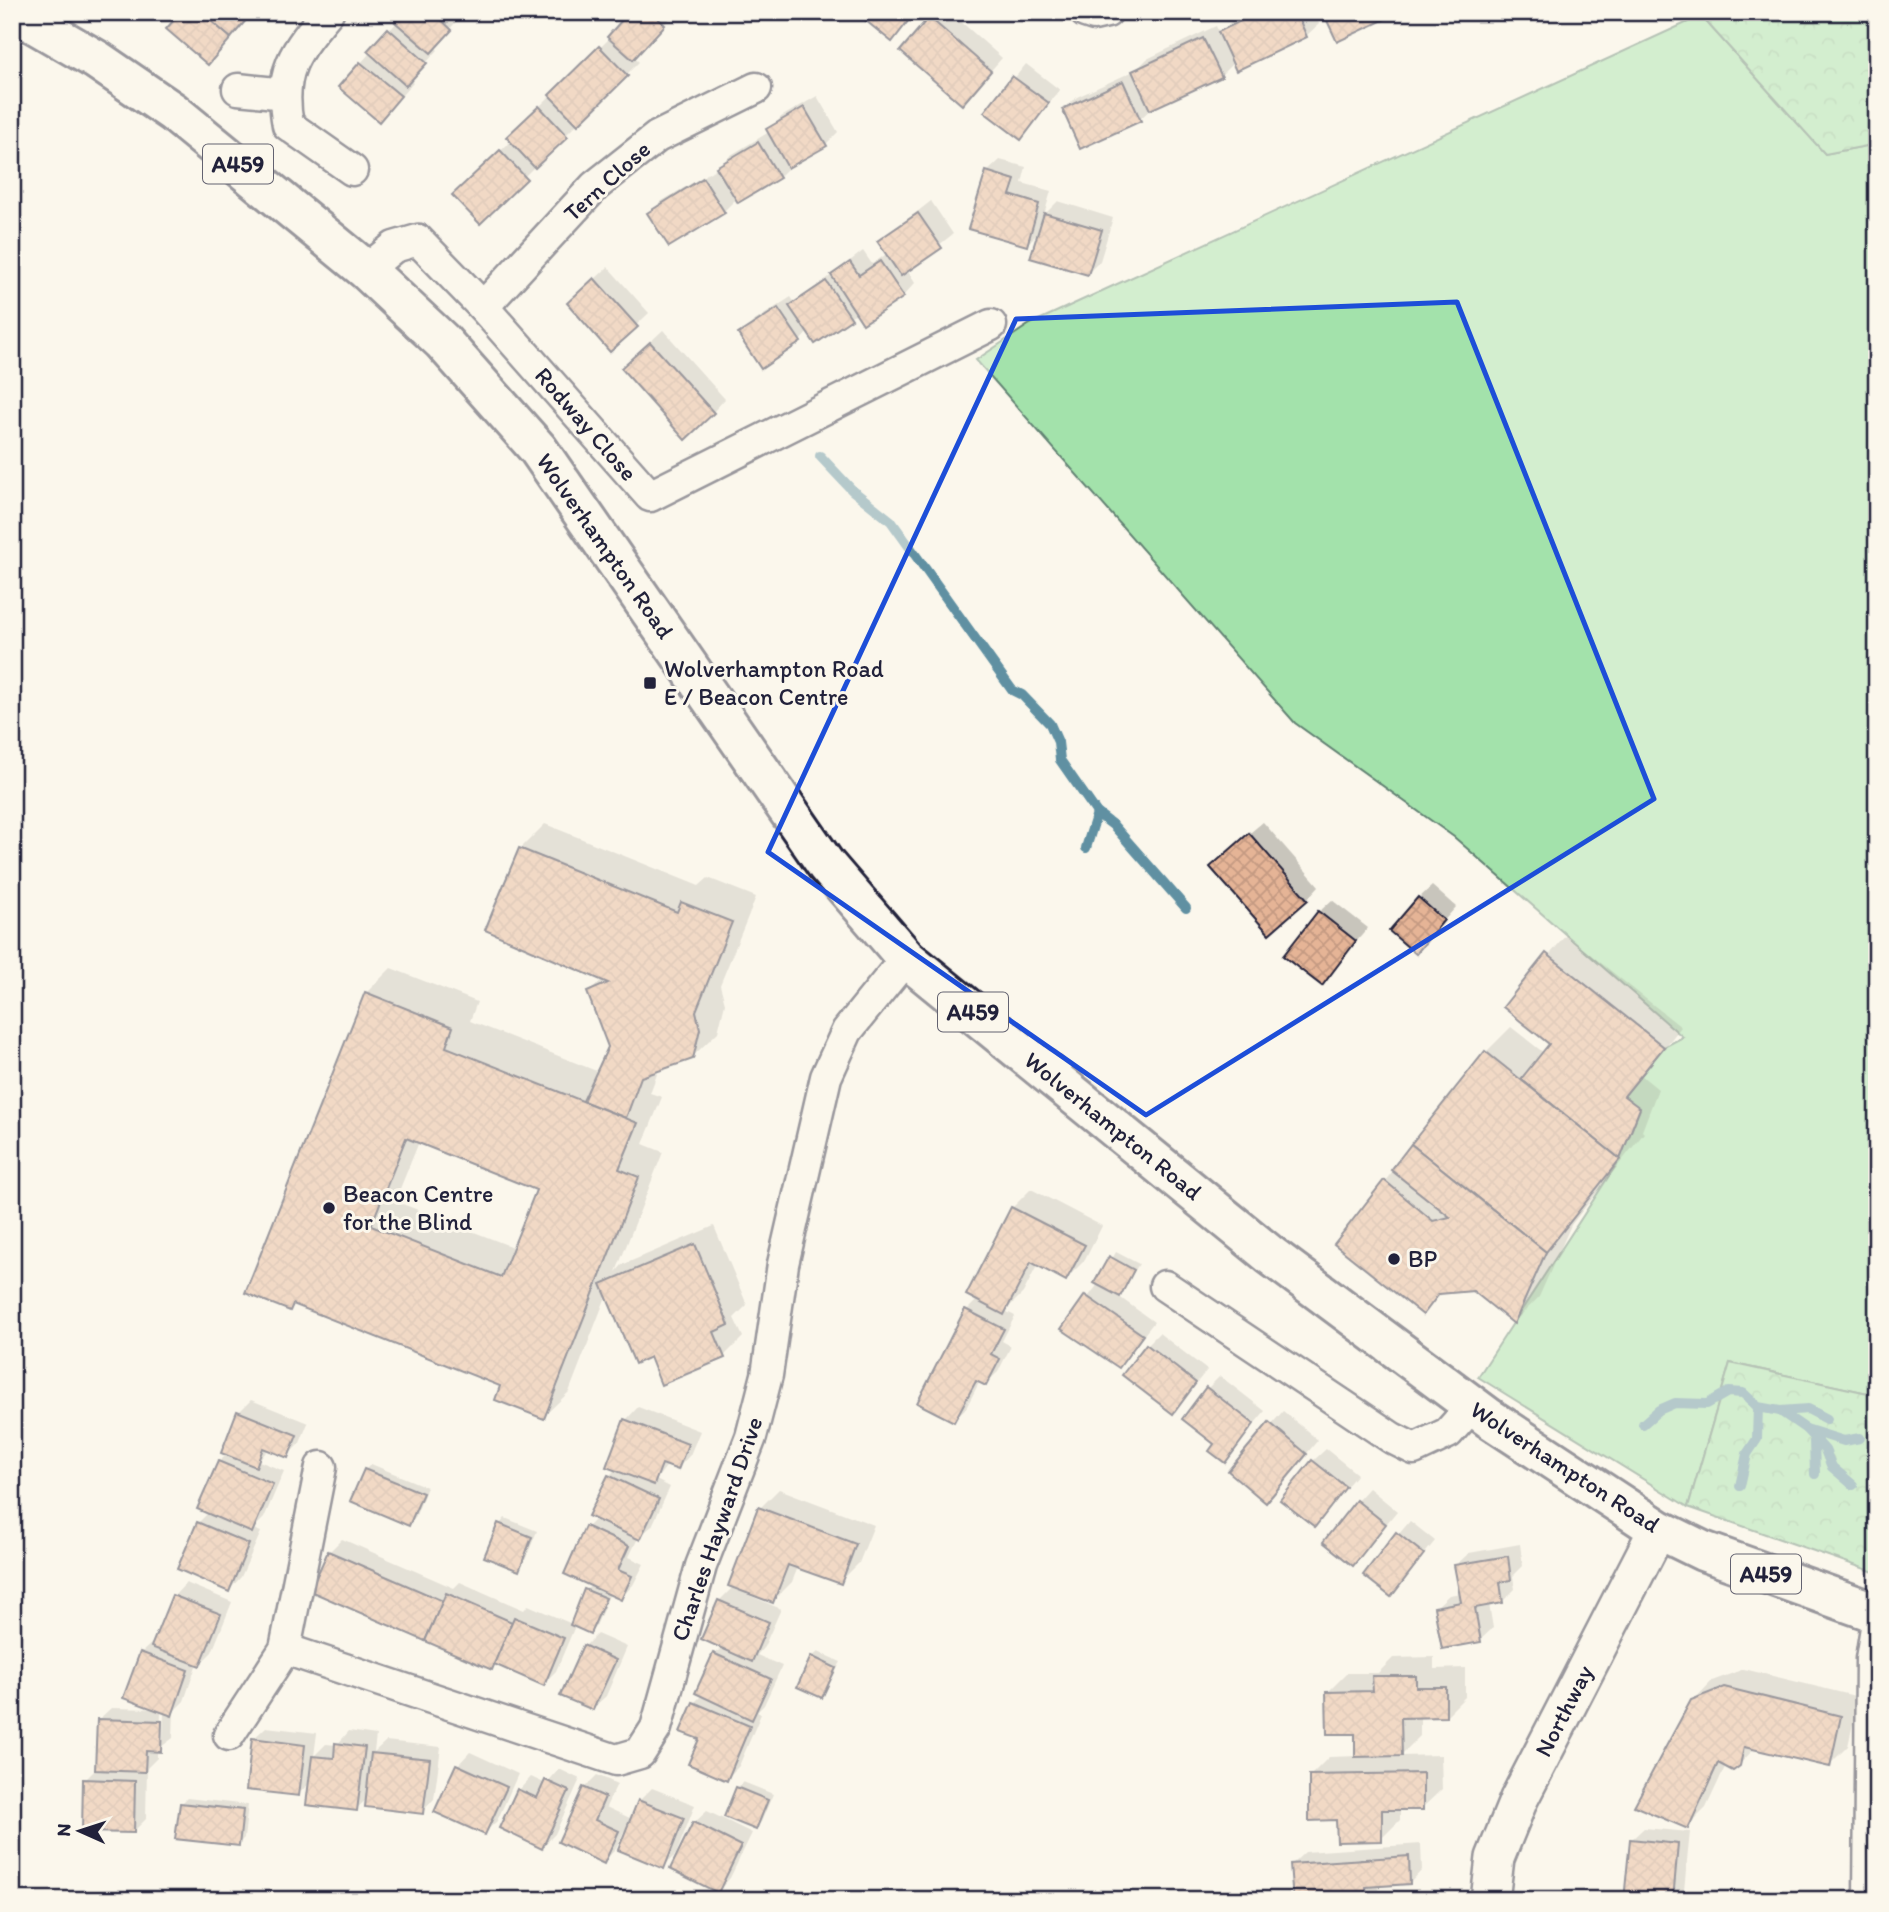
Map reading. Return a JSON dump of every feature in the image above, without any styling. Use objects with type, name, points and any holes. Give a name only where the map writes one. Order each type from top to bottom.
[{"type":"main road","name":"A459","points":[[36,17],[173,112],[366,270]]},
{"type":"main road","name":"Wolverhampton Road","points":[[366,270],[442,341],[538,449],[826,866],[906,958],[1269,1254],[1472,1406],[1658,1529],[1703,1551],[1877,1613]]},
{"type":"street","points":[[328,12],[308,35],[286,72],[288,125],[352,170]]},
{"type":"street","points":[[1085,12],[1094,15],[1107,12]]},
{"type":"street","name":"Tern Close","points":[[483,307],[595,186],[657,137],[756,88]]},
{"type":"street","points":[[238,89],[285,94]]},
{"type":"street","name":"Rodway Close","points":[[366,270],[394,247],[418,240],[483,307],[650,496],[991,325]]},
{"type":"street","name":"Charles Hayward Drive","points":[[285,1649],[616,1760],[640,1753],[656,1728],[701,1566],[751,1437],[767,1375],[783,1264],[826,1077],[846,1031],[906,958]]},
{"type":"street","points":[[1165,1286],[1414,1449],[1448,1433],[1472,1406]]},
{"type":"street","points":[[229,1735],[285,1649],[321,1468]]},
{"type":"street","name":"Northway","points":[[1490,1900],[1494,1858],[1519,1799],[1658,1529]]},
{"type":"street","points":[[1869,1900],[1871,1659],[1877,1621]]},
{"type":"highlighted area","points":[[1457,302],[1654,799],[1146,1115],[768,852],[1016,319]]},
{"type":"green space","points":[[1708,12],[1877,12],[1877,144],[1825,154],[1701,16]]},
{"type":"green space","points":[[1701,16],[1825,154],[1877,144],[1877,1395],[1730,1363],[1688,1507],[1478,1377],[1620,1159],[1640,1109],[1624,1096],[1664,1047],[1683,1037],[1454,837],[1295,723],[976,360],[1030,324]]},
{"type":"green space","points":[[1730,1363],[1877,1395],[1877,1573],[1688,1507]]},
{"type":"building","points":[[181,12],[201,12],[231,38],[208,65],[166,29]]},
{"type":"building","points":[[201,12],[253,12],[231,38]]},
{"type":"building","points":[[403,12],[433,12],[452,30],[431,53],[395,22]]},
{"type":"building","points":[[629,12],[651,12],[665,25],[633,60],[607,37]]},
{"type":"building","points":[[855,12],[915,12],[892,42]]},
{"type":"building","points":[[1259,12],[1296,12],[1307,37],[1236,71],[1218,32]]},
{"type":"building","points":[[1323,12],[1400,12],[1337,42]]},
{"type":"building","points":[[929,17],[991,71],[962,105],[900,51]]},
{"type":"building","points":[[388,28],[427,63],[406,86],[367,51]]},
{"type":"building","points":[[1203,38],[1222,77],[1150,110],[1132,71]]},
{"type":"building","points":[[599,46],[628,76],[578,125],[549,95]]},
{"type":"building","points":[[360,62],[401,96],[379,122],[338,87]]},
{"type":"building","points":[[1012,76],[1049,103],[1021,140],[984,112]]},
{"type":"building","points":[[1123,81],[1141,121],[1080,149],[1062,109]]},
{"type":"building","points":[[539,106],[568,137],[535,168],[506,137]]},
{"type":"building","points":[[804,107],[827,146],[788,168],[766,129]]},
{"type":"building","points":[[758,142],[780,178],[738,203],[716,167]]},
{"type":"building","points":[[500,150],[527,179],[480,224],[452,195]]},
{"type":"building","points":[[986,171],[1015,180],[1010,195],[1039,204],[1027,246],[968,229]]},
{"type":"building","points":[[703,178],[725,213],[669,247],[647,213]]},
{"type":"building","points":[[918,213],[942,248],[901,276],[877,241]]},
{"type":"building","points":[[1044,213],[1102,230],[1088,275],[1030,258]]},
{"type":"building","points":[[880,261],[904,297],[863,324],[831,275],[850,262],[859,275]]},
{"type":"building","points":[[594,278],[638,327],[610,352],[567,303]]},
{"type":"building","points":[[826,281],[852,319],[815,344],[789,306]]},
{"type":"building","points":[[778,308],[801,342],[761,369],[738,334]]},
{"type":"building","points":[[650,342],[714,413],[685,440],[621,368]]},
{"type":"building","points":[[1249,833],[1308,900],[1269,934],[1210,867]]},
{"type":"building","points":[[519,848],[677,912],[681,902],[732,922],[696,1011],[700,1029],[693,1059],[641,1077],[626,1118],[583,1101],[608,1047],[587,992],[608,983],[485,930]]},
{"type":"building","points":[[1418,897],[1444,920],[1416,954],[1389,931]]},
{"type":"building","points":[[1318,911],[1356,941],[1322,986],[1283,956]]},
{"type":"building","points":[[1546,953],[1664,1047],[1624,1096],[1640,1108],[1620,1159],[1521,1079],[1549,1044],[1503,1007]]},
{"type":"building","name":"Beacon Centre for the Blind","points":[[365,992],[453,1027],[446,1047],[638,1123],[619,1169],[639,1177],[544,1419],[495,1400],[500,1386],[293,1304],[290,1311],[245,1293]],"holes":[[[406,1138],[536,1190],[501,1277],[371,1226]]]},
{"type":"building","points":[[1485,1051],[1620,1159],[1546,1252],[1411,1144]]},
{"type":"building","points":[[1411,1144],[1546,1252],[1514,1324],[1473,1291],[1439,1294],[1423,1315],[1334,1244],[1384,1180],[1433,1221],[1450,1217],[1391,1170]]},
{"type":"building","points":[[1011,1207],[1085,1245],[1066,1281],[1031,1262],[1004,1315],[966,1295]]},
{"type":"building","points":[[695,1244],[729,1325],[714,1332],[725,1358],[661,1385],[650,1357],[635,1364],[601,1284]]},
{"type":"building","points":[[1109,1256],[1134,1270],[1120,1297],[1094,1283]]},
{"type":"building","points":[[1085,1295],[1143,1335],[1119,1368],[1061,1329]]},
{"type":"building","points":[[965,1309],[1004,1329],[991,1354],[1000,1359],[986,1386],[976,1381],[954,1422],[917,1403]]},
{"type":"building","points":[[1146,1344],[1196,1383],[1173,1414],[1122,1375]]},
{"type":"building","points":[[1206,1387],[1254,1424],[1225,1463],[1209,1451],[1214,1444],[1182,1419]]},
{"type":"building","points":[[237,1411],[297,1435],[288,1458],[263,1448],[256,1467],[221,1453]]},
{"type":"building","points":[[624,1419],[688,1444],[678,1470],[662,1464],[654,1485],[606,1467]]},
{"type":"building","points":[[1269,1422],[1307,1454],[1266,1503],[1228,1471]]},
{"type":"building","points":[[1312,1460],[1346,1487],[1315,1527],[1280,1500]]},
{"type":"building","points":[[218,1461],[273,1484],[252,1533],[197,1509]]},
{"type":"building","points":[[364,1469],[423,1493],[409,1526],[350,1501]]},
{"type":"building","points":[[608,1475],[659,1499],[640,1540],[588,1516]]},
{"type":"building","points":[[1356,1500],[1386,1524],[1353,1566],[1323,1542]]},
{"type":"building","points":[[758,1507],[856,1544],[841,1584],[788,1565],[773,1603],[728,1586]]},
{"type":"building","points":[[197,1522],[249,1544],[229,1592],[177,1569]]},
{"type":"building","points":[[498,1523],[532,1537],[519,1571],[484,1557]]},
{"type":"building","points":[[585,1526],[629,1546],[618,1570],[632,1576],[621,1600],[564,1574]]},
{"type":"building","points":[[1396,1532],[1424,1554],[1391,1597],[1363,1575]]},
{"type":"building","points":[[328,1551],[443,1601],[425,1641],[310,1591]]},
{"type":"building","points":[[1508,1556],[1511,1580],[1500,1582],[1503,1603],[1475,1608],[1481,1642],[1442,1649],[1434,1607],[1461,1602],[1454,1565]]},
{"type":"building","points":[[584,1589],[606,1598],[590,1634],[570,1625]]},
{"type":"building","points":[[446,1593],[512,1622],[492,1670],[425,1641]]},
{"type":"building","points":[[172,1595],[221,1614],[200,1666],[151,1647]]},
{"type":"building","points":[[718,1600],[769,1622],[752,1662],[701,1639]]},
{"type":"building","points":[[514,1617],[564,1638],[544,1686],[494,1664]]},
{"type":"building","points":[[583,1645],[616,1660],[593,1710],[560,1696]]},
{"type":"building","points":[[140,1652],[188,1670],[172,1716],[123,1698]]},
{"type":"building","points":[[713,1653],[771,1679],[752,1720],[695,1693]]},
{"type":"building","points":[[811,1656],[836,1668],[822,1698],[797,1687]]},
{"type":"building","points":[[1372,1676],[1416,1676],[1416,1687],[1446,1687],[1446,1717],[1401,1718],[1402,1756],[1355,1757],[1355,1734],[1327,1734],[1326,1692],[1373,1691]]},
{"type":"building","points":[[1724,1687],[1841,1716],[1830,1767],[1744,1747],[1740,1766],[1733,1771],[1718,1763],[1688,1829],[1634,1806],[1691,1700]]},
{"type":"building","points":[[693,1702],[750,1726],[727,1781],[688,1764],[699,1739],[680,1732]]},
{"type":"building","points":[[97,1719],[162,1721],[161,1752],[146,1751],[145,1772],[95,1770]]},
{"type":"building","points":[[252,1738],[305,1745],[299,1796],[246,1790]]},
{"type":"building","points":[[335,1743],[365,1747],[357,1811],[306,1805],[312,1756],[334,1758]]},
{"type":"building","points":[[371,1753],[430,1759],[423,1814],[365,1807]]},
{"type":"building","points":[[456,1764],[507,1787],[485,1835],[434,1812]]},
{"type":"building","points":[[1423,1773],[1423,1810],[1382,1810],[1382,1841],[1337,1842],[1336,1820],[1309,1821],[1309,1775]]},
{"type":"building","points":[[83,1779],[135,1781],[134,1833],[82,1832]]},
{"type":"building","points":[[545,1780],[569,1791],[542,1849],[499,1828],[517,1789],[537,1798]]},
{"type":"building","points":[[583,1787],[605,1797],[595,1820],[619,1831],[604,1864],[558,1842]]},
{"type":"building","points":[[736,1787],[768,1800],[756,1830],[724,1817]]},
{"type":"building","points":[[638,1800],[684,1818],[664,1869],[618,1850]]},
{"type":"building","points":[[180,1803],[243,1810],[239,1846],[175,1839]]},
{"type":"building","points":[[693,1822],[741,1846],[718,1893],[670,1869]]},
{"type":"building","points":[[1630,1839],[1678,1844],[1673,1900],[1624,1900]]},
{"type":"building","points":[[1409,1856],[1410,1884],[1366,1887],[1367,1900],[1293,1900],[1290,1864]]},
{"type":"waterway","points":[[820,456],[852,490],[891,521],[1012,690],[1022,695],[1050,724],[1058,742],[1060,760],[1097,813],[1114,826],[1186,908]]},
{"type":"waterway","points":[[1086,848],[1097,813]]},
{"type":"waterway","points":[[1643,1424],[1659,1410],[1675,1403],[1707,1404],[1728,1392],[1743,1393],[1758,1407],[1780,1411],[1806,1429],[1825,1450],[1832,1467],[1853,1485]]},
{"type":"waterway","points":[[1740,1486],[1747,1454],[1757,1439],[1758,1407]]},
{"type":"waterway","points":[[1780,1411],[1808,1409],[1827,1419]]},
{"type":"waterway","points":[[1806,1429],[1844,1441],[1860,1438]]},
{"type":"waterway","points":[[1814,1440],[1815,1474]]},
{"type":"place","name":"Wolverhampton Road E / Beacon Centre","points":[[650,683]]},
{"type":"place","name":"Beacon Centre for the Blind","points":[[329,1208]]},
{"type":"place","name":"BP","points":[[1394,1259]]}]
